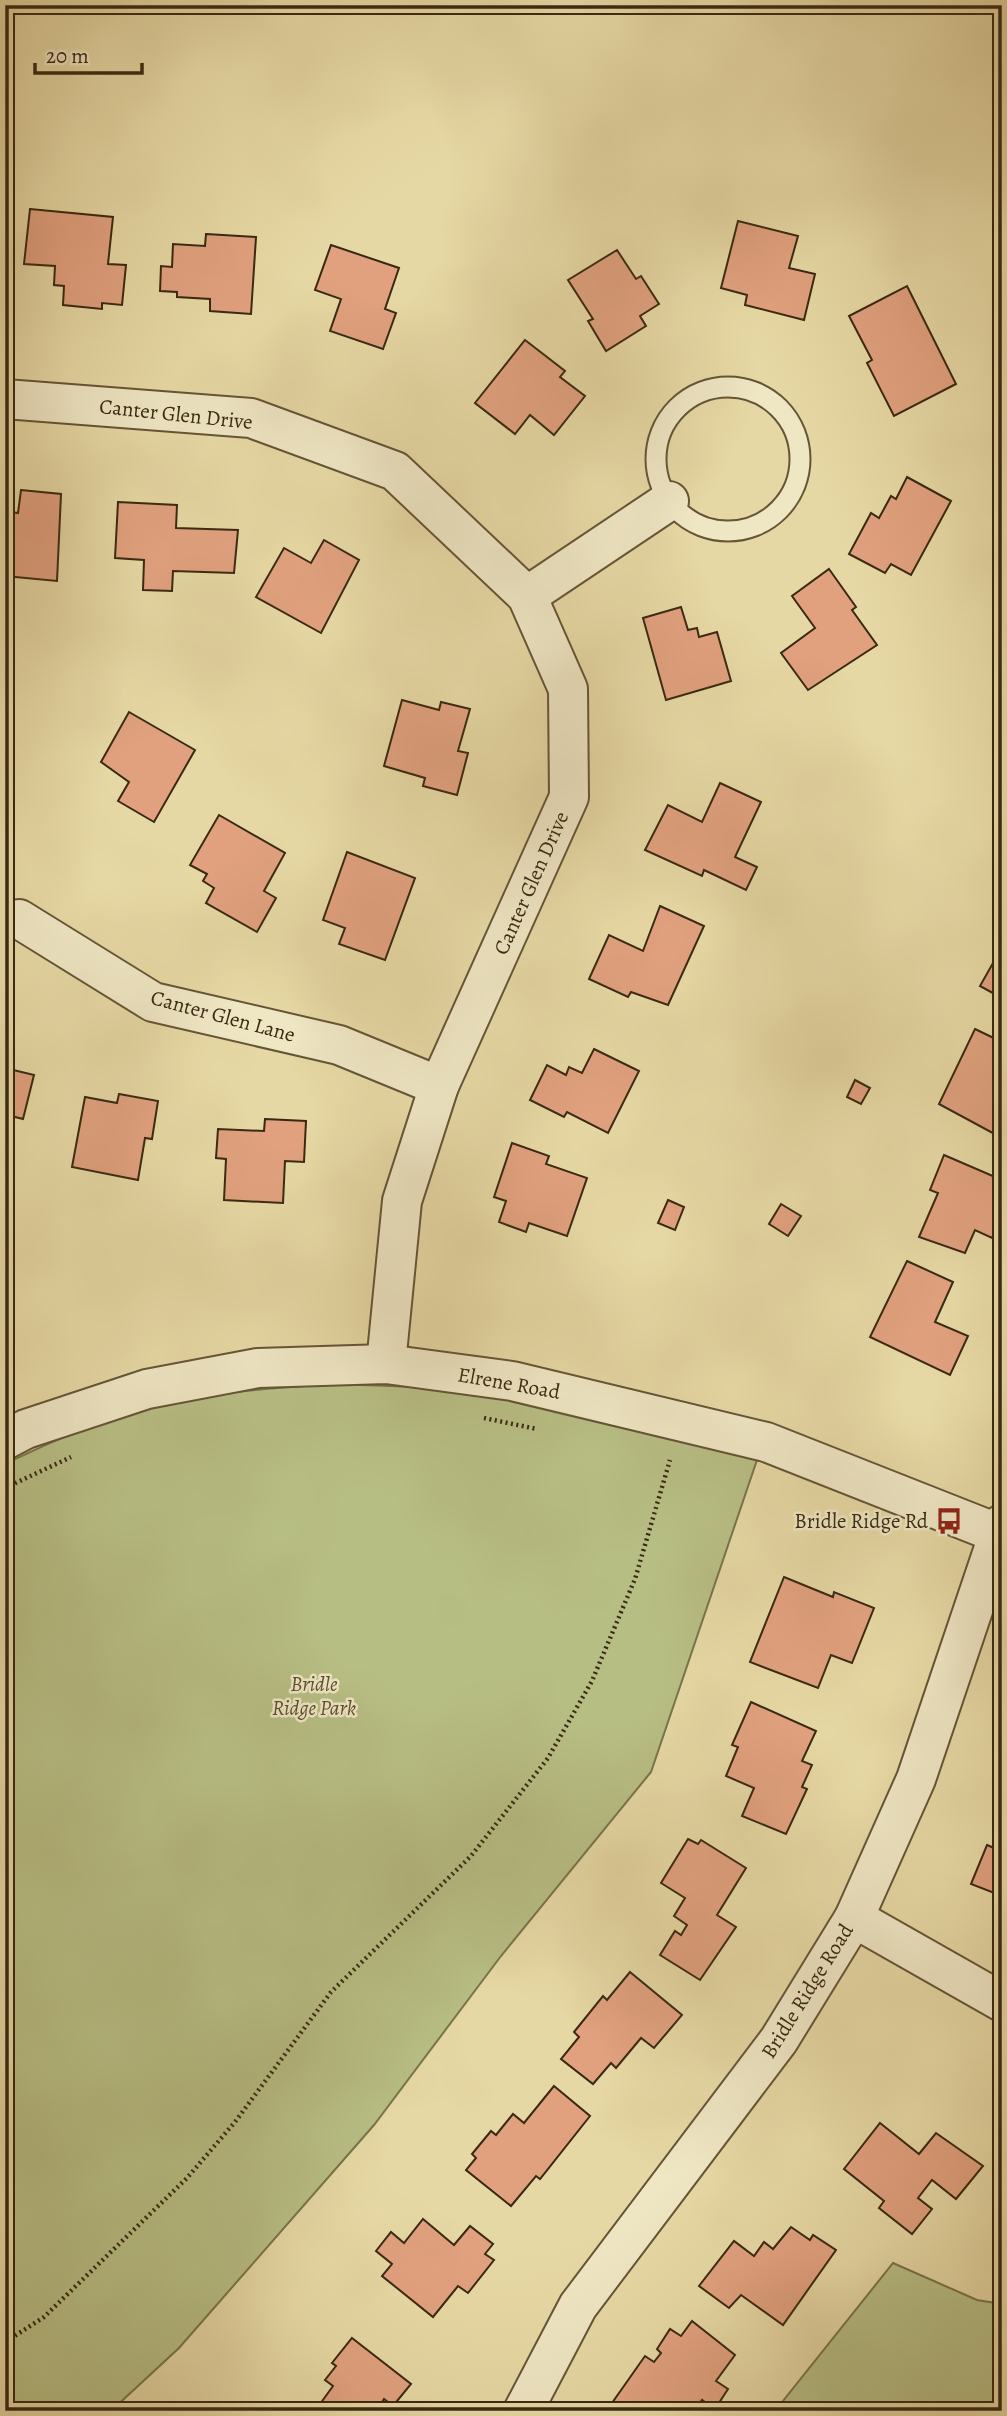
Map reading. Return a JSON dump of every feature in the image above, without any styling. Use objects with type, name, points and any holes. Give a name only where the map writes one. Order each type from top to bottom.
[{"type":"street","name":"Canter Glen Drive","points":[[5,399],[251,418],[395,471],[527,596],[568,689],[569,797],[439,1087],[402,1201],[386,1364]]},
{"type":"street","points":[[527,596],[669,501]]},
{"type":"street","name":"Canter Glen Lane","points":[[19,919],[153,1002],[339,1045],[439,1087]]},
{"type":"street","name":"Elrene Road","points":[[5,1440],[26,1429],[160,1387],[258,1368],[386,1364],[512,1381],[766,1442],[1001,1531]]},
{"type":"street","name":"Bridle Ridge Road","points":[[523,2411],[578,2306],[779,2040],[853,1918],[916,1779],[1001,1531]]},
{"type":"street","points":[[853,1918],[1002,2002]]},
{"type":"lane","points":[[733,387],[756,392],[776,404],[791,423],[800,446],[800,470],[792,494],[777,513],[756,526],[732,531],[708,529],[686,518],[669,501],[659,480],[656,457],[660,434],[672,414],[689,398],[710,389],[733,387]]},
{"type":"path","points":[[478,1417],[541,1430]]},
{"type":"path","points":[[5,1488],[82,1451]]},
{"type":"path","points":[[657,1456],[682,1463]]},
{"type":"path","points":[[5,2339],[10,2339],[44,2318],[187,2178],[235,2122],[331,1992],[471,1856],[548,1758],[593,1681],[635,1578],[670,1460]]},
{"type":"green space","name":"Bridle Ridge Park","points":[[337,1384],[442,1388],[550,1408],[757,1460],[651,1772],[501,1956],[374,2125],[179,2348],[111,2411],[5,2411],[5,1464],[120,1415],[161,1404],[226,1393]]},
{"type":"green space","points":[[893,2263],[977,2300],[1002,2304],[1002,2411],[775,2411]]},
{"type":"building","points":[[30,209],[113,217],[108,264],[126,265],[122,305],[102,303],[102,309],[63,305],[64,286],[54,285],[55,266],[24,264]]},
{"type":"building","points":[[738,221],[798,236],[789,268],[815,274],[804,320],[745,305],[747,295],[721,288]]},
{"type":"building","points":[[206,234],[256,237],[251,314],[210,311],[210,299],[177,297],[177,292],[160,291],[161,266],[172,267],[173,244],[205,246]]},
{"type":"building","points":[[331,245],[399,268],[385,309],[396,313],[383,349],[330,331],[341,299],[315,290]]},
{"type":"building","points":[[617,250],[636,279],[641,276],[659,304],[640,316],[646,326],[606,351],[588,321],[593,319],[568,280]]},
{"type":"building","points":[[907,286],[956,384],[894,416],[867,363],[872,360],[849,316]]},
{"type":"building","points":[[525,340],[565,371],[560,377],[585,396],[554,435],[530,415],[515,434],[475,403]]},
{"type":"building","points":[[907,477],[951,501],[911,575],[891,564],[885,573],[849,554],[871,513],[879,518],[891,496],[896,499]]},
{"type":"building","points":[[21,490],[61,494],[57,581],[5,576],[5,511],[18,513]]},
{"type":"building","points":[[118,502],[177,505],[176,528],[238,530],[234,573],[173,571],[172,591],[143,590],[144,560],[115,558]]},
{"type":"building","points":[[324,540],[359,560],[321,633],[256,597],[284,548],[311,563]]},
{"type":"building","points":[[829,569],[856,607],[852,610],[877,645],[808,690],[781,653],[815,628],[792,596]]},
{"type":"building","points":[[681,607],[688,630],[697,628],[699,637],[717,632],[731,681],[666,700],[643,618]]},
{"type":"building","points":[[402,700],[439,710],[441,702],[470,709],[458,751],[468,753],[457,795],[423,786],[425,778],[384,766]]},
{"type":"building","points":[[129,712],[195,750],[154,822],[118,801],[129,782],[101,762]]},
{"type":"building","points":[[720,783],[761,802],[735,857],[757,867],[746,890],[704,870],[702,876],[645,850],[668,805],[702,822]]},
{"type":"building","points":[[219,815],[285,853],[264,891],[276,898],[257,932],[206,903],[214,888],[203,881],[207,874],[190,865]]},
{"type":"building","points":[[347,852],[415,878],[385,960],[339,944],[345,928],[323,920]]},
{"type":"building","points":[[660,906],[704,926],[668,1005],[631,992],[628,997],[589,979],[609,935],[643,951]]},
{"type":"building","points":[[1002,947],[1002,998],[980,986]]},
{"type":"building","points":[[975,1029],[1002,1042],[1002,1138],[939,1104]]},
{"type":"building","points":[[594,1049],[639,1071],[608,1133],[567,1112],[564,1117],[530,1100],[547,1065],[566,1075],[569,1067],[582,1073]]},
{"type":"building","points":[[5,1068],[34,1075],[23,1119],[11,1116],[6,1141]]},
{"type":"building","points":[[855,1080],[870,1088],[861,1104],[847,1097]]},
{"type":"building","points":[[119,1094],[158,1101],[152,1139],[145,1138],[138,1180],[72,1167],[85,1097],[117,1103]]},
{"type":"building","points":[[265,1119],[306,1121],[304,1162],[285,1161],[283,1203],[224,1200],[226,1159],[216,1158],[218,1129],[264,1131]]},
{"type":"building","points":[[512,1143],[549,1156],[546,1164],[587,1178],[567,1236],[529,1223],[526,1232],[499,1222],[506,1201],[494,1197]]},
{"type":"building","points":[[944,1155],[1002,1180],[1002,1215],[992,1238],[975,1230],[965,1253],[919,1237],[938,1193],[930,1190]]},
{"type":"building","points":[[668,1200],[684,1207],[675,1230],[658,1223]]},
{"type":"building","points":[[781,1204],[801,1216],[788,1236],[769,1224]]},
{"type":"building","points":[[907,1261],[953,1282],[935,1322],[968,1336],[950,1375],[870,1337]]},
{"type":"building","points":[[784,1577],[833,1597],[834,1592],[874,1608],[852,1663],[831,1655],[818,1688],[750,1662]]},
{"type":"building","points":[[751,1702],[816,1731],[802,1761],[812,1765],[802,1787],[807,1789],[786,1834],[742,1816],[754,1788],[726,1776],[738,1747],[732,1745]]},
{"type":"building","points":[[688,1839],[698,1844],[701,1840],[746,1868],[717,1915],[736,1927],[700,1980],[660,1955],[675,1931],[681,1935],[687,1925],[674,1916],[685,1898],[661,1883]]},
{"type":"building","points":[[987,1845],[1001,1851],[1002,1848],[1002,1896],[971,1884]]},
{"type":"building","points":[[630,1972],[682,2015],[654,2048],[641,2038],[616,2068],[611,2063],[593,2084],[561,2059],[579,2037],[574,2032],[603,1996],[607,2000]]},
{"type":"building","points":[[554,2086],[590,2116],[540,2179],[536,2176],[511,2206],[466,2170],[476,2158],[472,2154],[491,2131],[496,2135],[513,2114],[524,2123]]},
{"type":"building","points":[[880,2123],[919,2154],[936,2133],[983,2166],[956,2199],[932,2180],[918,2198],[932,2209],[912,2234],[879,2208],[884,2201],[844,2169]]},
{"type":"building","points":[[423,2219],[454,2245],[470,2226],[493,2244],[485,2254],[494,2260],[468,2293],[458,2286],[433,2317],[382,2276],[392,2264],[376,2251],[391,2232],[404,2243]]},
{"type":"building","points":[[791,2227],[810,2240],[813,2235],[836,2250],[783,2325],[741,2295],[729,2308],[699,2286],[734,2241],[754,2256],[764,2242],[773,2249]]},
{"type":"building","points":[[692,2321],[735,2355],[716,2381],[728,2389],[715,2409],[702,2400],[694,2411],[624,2411],[612,2403],[645,2356],[654,2362],[661,2353],[657,2349],[670,2329],[681,2336]]},
{"type":"building","points":[[352,2338],[411,2384],[393,2406],[384,2399],[377,2411],[315,2411],[333,2386],[325,2380],[336,2366],[332,2363]]},
{"type":"place","name":"Bridle Ridge Rd","points":[[949,1521]]}]
